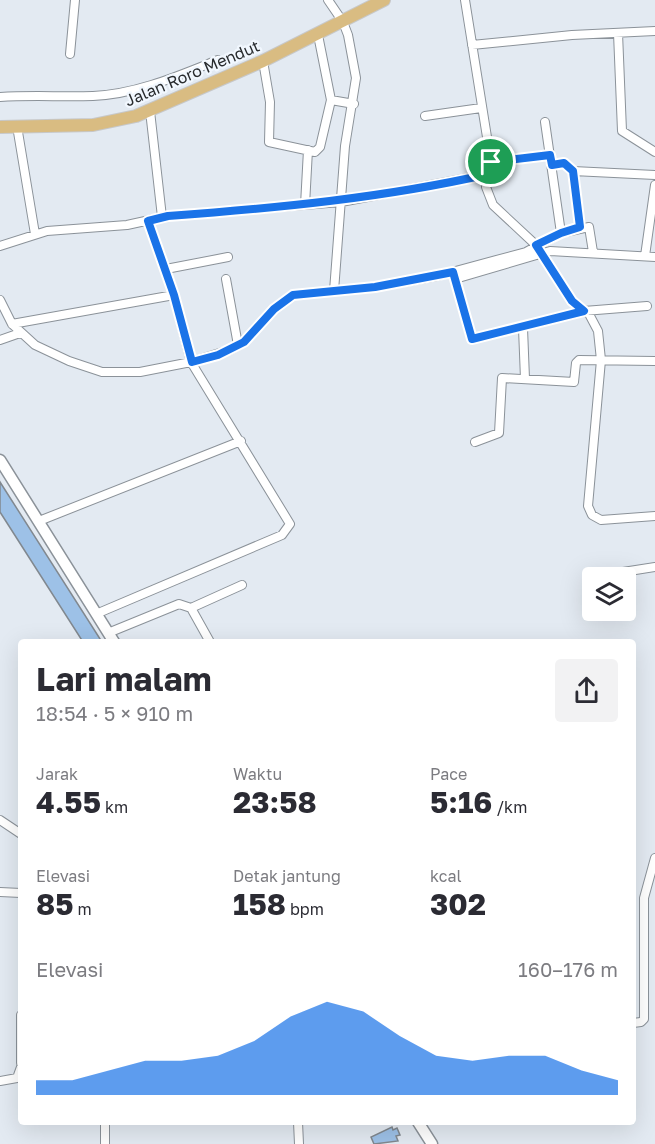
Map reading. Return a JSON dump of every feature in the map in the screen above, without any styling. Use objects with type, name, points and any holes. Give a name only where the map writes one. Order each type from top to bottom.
[{"type":"main road","name":"Jalan Roro Mendut","points":[[0,127],[93,124],[136,116],[263,61],[318,35],[340,17],[384,0]]},
{"type":"main road","points":[[0,460],[111,637]]},
{"type":"main road","points":[[420,1125],[432,1144]]},
{"type":"street","points":[[70,54],[75,0]]},
{"type":"street","points":[[465,0],[491,162],[486,188],[493,205],[539,249],[572,301],[592,317],[598,331],[601,360],[588,506],[592,515],[601,520],[655,516]]},
{"type":"street","points":[[330,2],[340,17],[356,78],[354,104],[345,146],[334,291]]},
{"type":"street","points":[[472,45],[655,32]]},
{"type":"street","points":[[618,33],[622,131],[655,152]]},
{"type":"street","points":[[263,61],[270,102],[269,142],[315,152],[320,147],[331,100],[318,35]]},
{"type":"street","points":[[0,97],[43,94],[94,96],[123,92],[151,86],[218,60]]},
{"type":"street","points":[[331,100],[354,104]]},
{"type":"street","points":[[425,116],[481,108]]},
{"type":"street","points":[[150,111],[162,217]]},
{"type":"street","points":[[545,122],[561,233]]},
{"type":"street","points":[[17,126],[35,234]]},
{"type":"street","points":[[304,205],[308,150]]},
{"type":"street","points":[[491,162],[550,155]]},
{"type":"street","points":[[552,165],[564,163],[573,171],[655,176]]},
{"type":"street","points":[[573,171],[580,227]]},
{"type":"street","points":[[0,246],[35,234],[148,221],[162,217],[341,202],[489,174]]},
{"type":"street","points":[[645,256],[655,185]]},
{"type":"street","points":[[96,614],[282,535],[289,528],[288,519],[192,362],[166,269],[148,221]]},
{"type":"street","points":[[539,249],[561,233],[589,226],[593,252]]},
{"type":"street","points":[[0,300],[12,324],[20,333],[52,353],[102,372],[140,372],[218,355],[238,345],[287,297],[300,293],[454,276],[539,249],[655,256]]},
{"type":"street","points":[[166,269],[228,257]]},
{"type":"street","points":[[454,276],[471,338],[523,328],[584,311],[647,306]]},
{"type":"street","points":[[226,279],[238,345]]},
{"type":"street","points":[[12,324],[174,295]]},
{"type":"street","points":[[523,328],[525,379]]},
{"type":"street","points":[[0,340],[20,333]]},
{"type":"street","points":[[475,442],[499,433],[500,379],[574,382],[577,361],[655,361]]},
{"type":"street","points":[[39,521],[241,441]]},
{"type":"street","points":[[636,570],[655,567]]},
{"type":"street","points":[[191,608],[242,585]]},
{"type":"street","points":[[111,637],[179,604],[191,608],[208,639]]},
{"type":"street","points":[[0,820],[18,832]]},
{"type":"street","points":[[636,1023],[641,1022],[644,1018],[644,898],[655,858]]},
{"type":"street","points":[[0,892],[18,893]]},
{"type":"street","points":[[0,1081],[17,1078],[18,1075]]},
{"type":"street","points":[[105,1125],[105,1144]]},
{"type":"street","points":[[298,1125],[299,1144]]},
{"type":"building","points":[[0,482],[100,639],[81,639],[0,512]]},
{"type":"building","points":[[392,1127],[393,1130],[397,1128],[400,1135],[396,1136],[398,1141],[374,1144],[371,1137]]},
{"type":"route","points":[[550,155],[552,165],[564,163],[573,171],[580,227],[536,245],[572,301],[584,311],[472,339],[453,272],[375,287],[300,293],[287,297],[244,342],[218,355],[192,362],[166,269],[148,221],[168,216],[341,202],[382,195],[489,174],[491,162],[550,155]]}]
